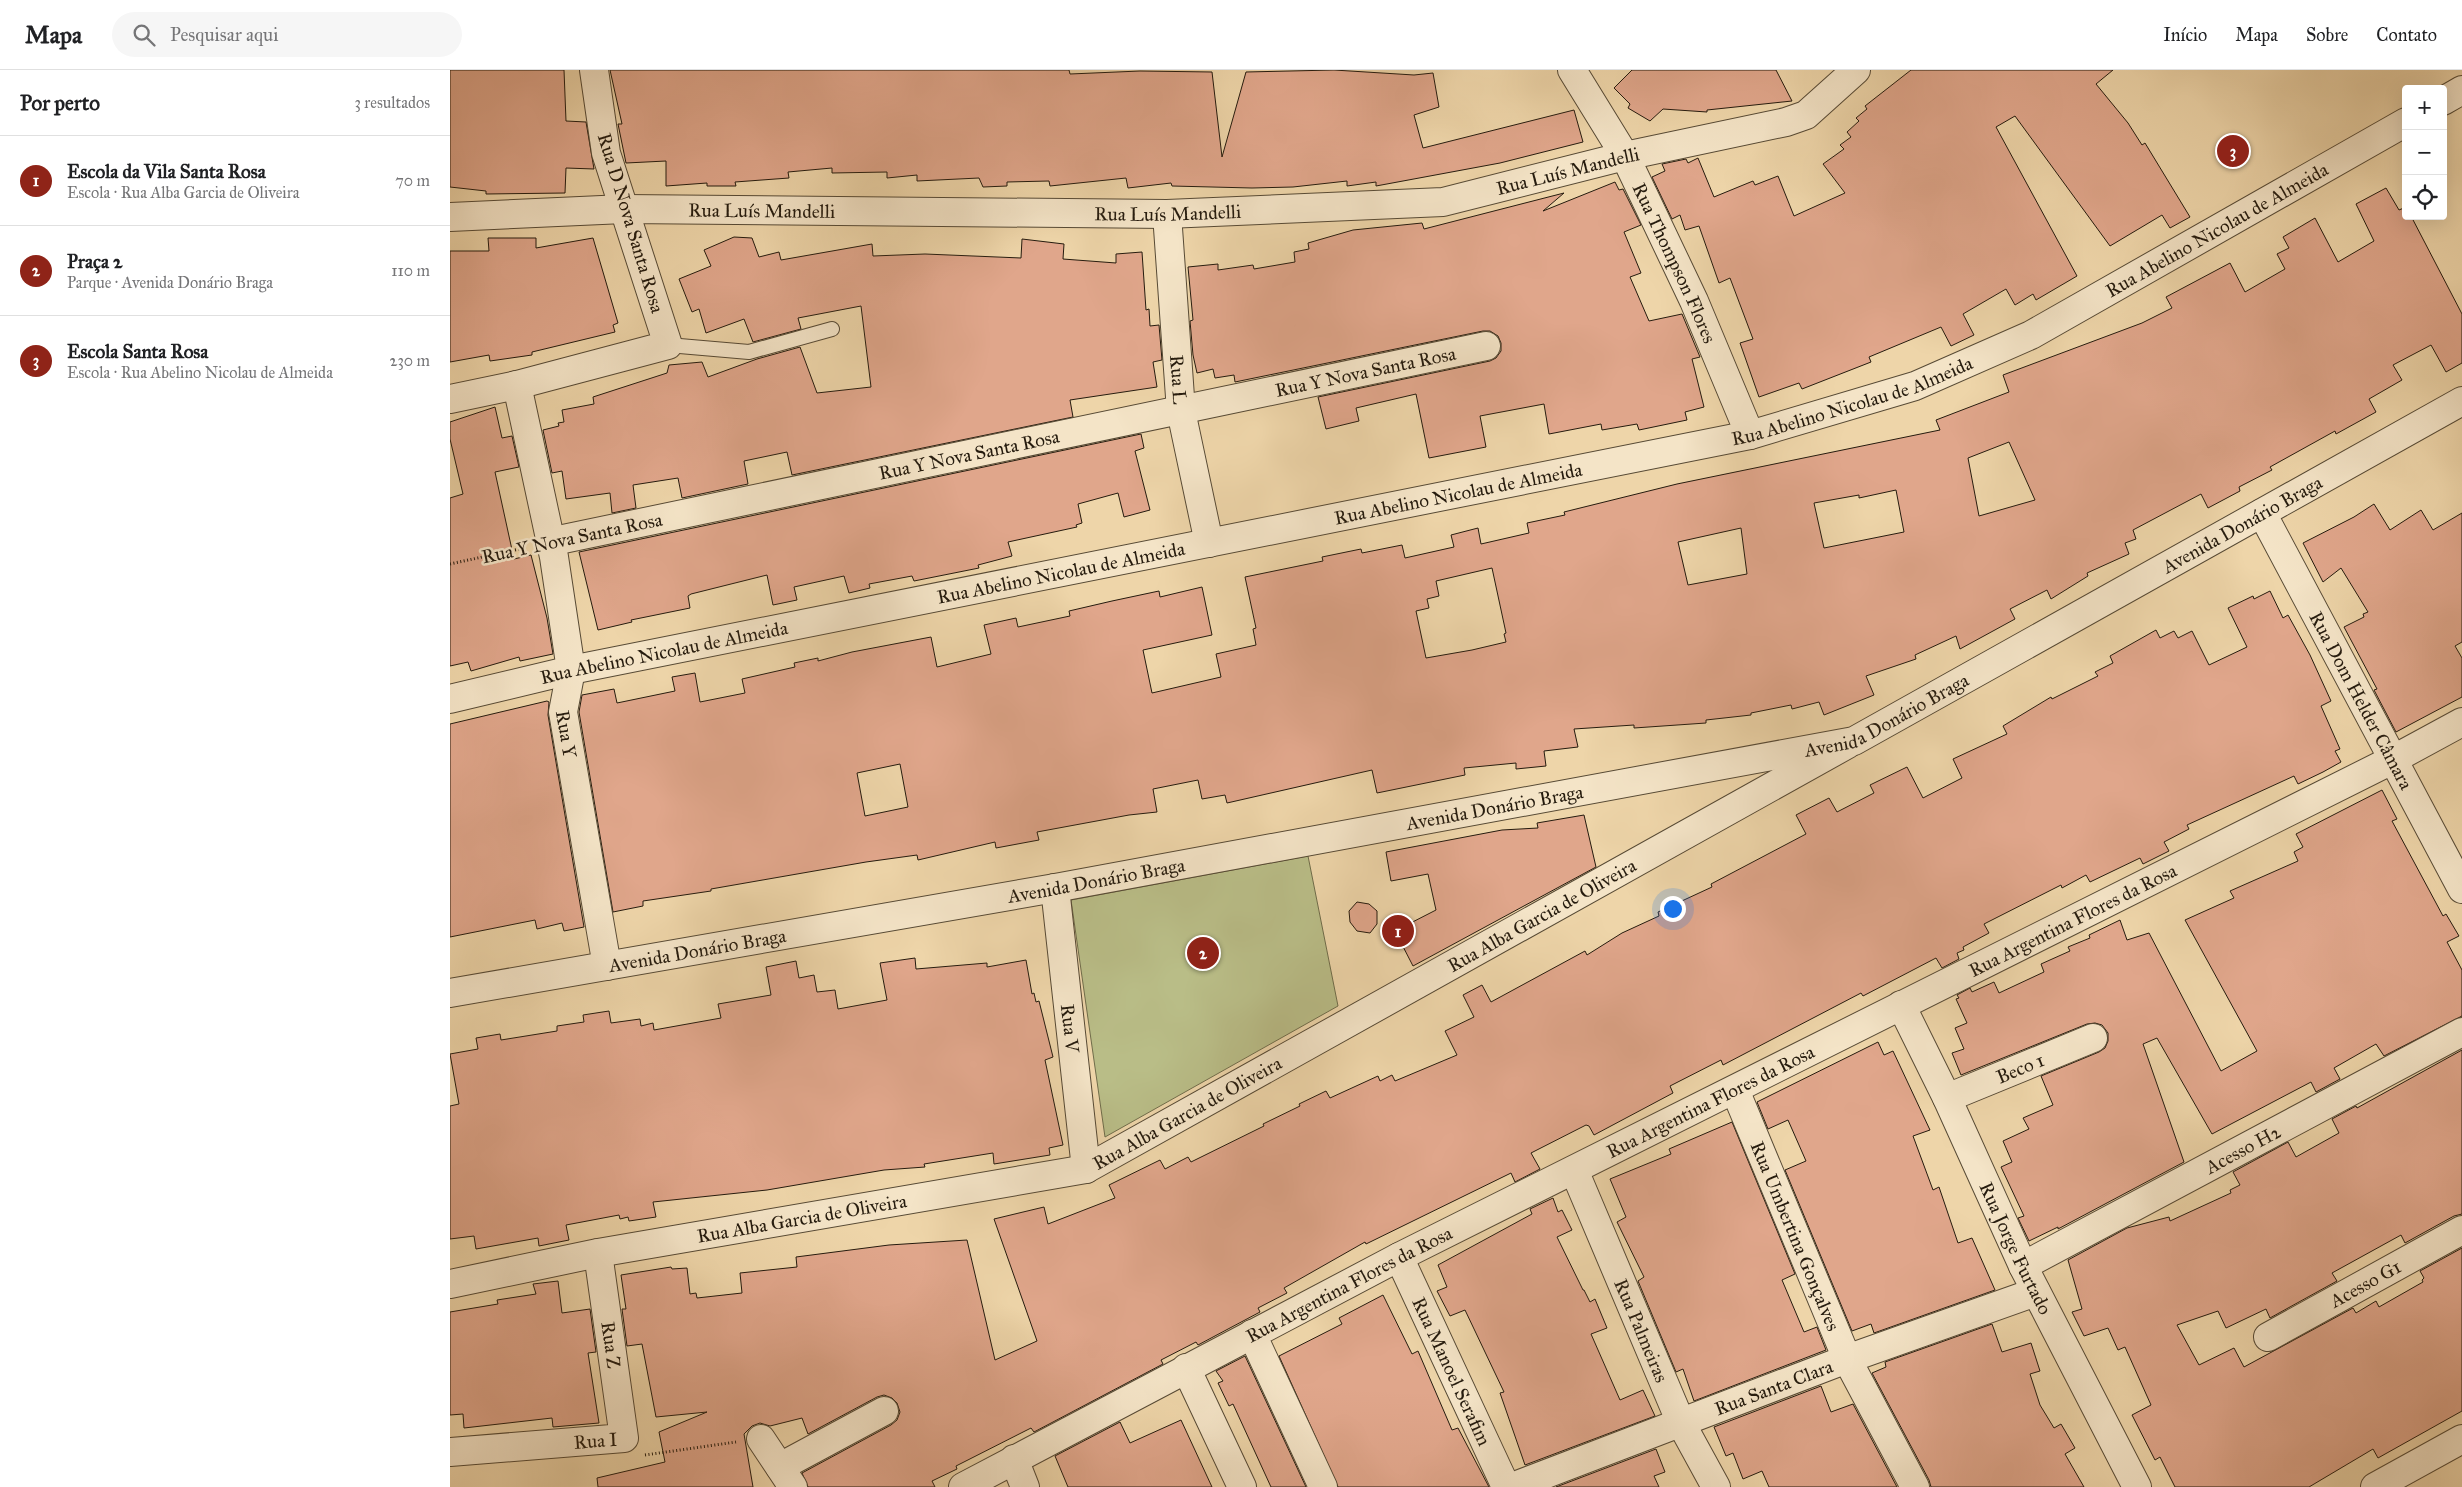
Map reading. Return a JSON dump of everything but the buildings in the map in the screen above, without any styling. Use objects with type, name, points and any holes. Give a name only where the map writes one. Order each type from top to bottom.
[{"type":"street","name":"Rua D Nova Santa Rosa","points":[[594,70],[606,153],[668,345]]},
{"type":"street","name":"Rua Thompson Flores","points":[[1572,70],[1625,156],[1694,301],[1750,435]]},
{"type":"street","name":"Rua Luís Mandelli","points":[[450,216],[624,209],[1167,214],[1443,202],[1625,156],[1786,122],[1806,115],[1856,70]]},
{"type":"street","points":[[2447,99],[2462,90]]},
{"type":"street","name":"Rua Abelino Nicolau de Almeida","points":[[450,699],[571,670],[1750,435],[1915,386],[2031,335],[2402,124]]},
{"type":"street","name":"Rua L","points":[[1167,214],[1181,411],[1209,543]]},
{"type":"street","points":[[450,399],[517,385],[668,345]]},
{"type":"street","name":"Rua Y Nova Santa Rosa","points":[[549,542],[1486,346]]},
{"type":"street","name":"Rua Y","points":[[517,385],[549,542],[554,557],[571,670],[563,712],[607,966]]},
{"type":"street","name":"Avenida Donário Braga","points":[[450,993],[1055,888],[1854,741],[2462,401]]},
{"type":"street","name":"Rua Dom Helder Câmara","points":[[2262,513],[2462,889]]},
{"type":"street","name":"Rua Argentina Flores da Rosa","points":[[963,1487],[1399,1257],[2392,760],[2462,722]]},
{"type":"street","name":"Rua Alba Garcia de Oliveira","points":[[450,1284],[598,1253],[1086,1169],[1854,741]]},
{"type":"street","name":"Rua V","points":[[1055,888],[1086,1169]]},
{"type":"street","name":"Rua Jorge Furtado","points":[[1901,1005],[1947,1098],[2023,1266],[2137,1487]]},
{"type":"street","name":"Acesso H2","points":[[2023,1266],[2462,1032]]},
{"type":"street","name":"Beco 1","points":[[1947,1098],[2093,1038]]},
{"type":"street","name":"Rua Umbertina Gonçalves","points":[[1735,1090],[1847,1360],[1915,1487]]},
{"type":"street","name":"Rua Palmeiras","points":[[1574,1170],[1681,1423],[1716,1487]]},
{"type":"street","name":"Acesso G1","points":[[2268,1338],[2462,1230]]},
{"type":"street","name":"Rua Z","points":[[598,1253],[624,1438]]},
{"type":"street","name":"Rua Manoel Serafim","points":[[1399,1257],[1506,1487]]},
{"type":"street","name":"Rua Santa Clara","points":[[1512,1487],[1847,1360],[2036,1292]]},
{"type":"street","points":[[1252,1334],[1323,1487]]},
{"type":"street","points":[[1186,1368],[1242,1487]]},
{"type":"street","points":[[761,1439],[786,1477],[884,1411]]},
{"type":"street","name":"Rua I","points":[[450,1452],[624,1438]]},
{"type":"street","points":[[2375,1487],[2462,1439]]},
{"type":"street","points":[[1014,1459],[1025,1487]]},
{"type":"lane","points":[[668,345],[749,352],[832,329]]},
{"type":"path","name":"Rua Y Nova Santa Rosa","points":[[450,564],[549,542]]},
{"type":"path","name":"Rua I","points":[[624,1438],[642,1455],[761,1439]]},
{"type":"green space","points":[[1308,856],[1338,1006],[1105,1137],[1071,900]]},
{"type":"place","name":"Escola Santa Rosa","points":[[2233,151]]},
{"type":"place","name":"Escola da Vila Santa Rosa","points":[[1398,931]]},
{"type":"place","name":"Praça 2","points":[[1203,953]]}]
